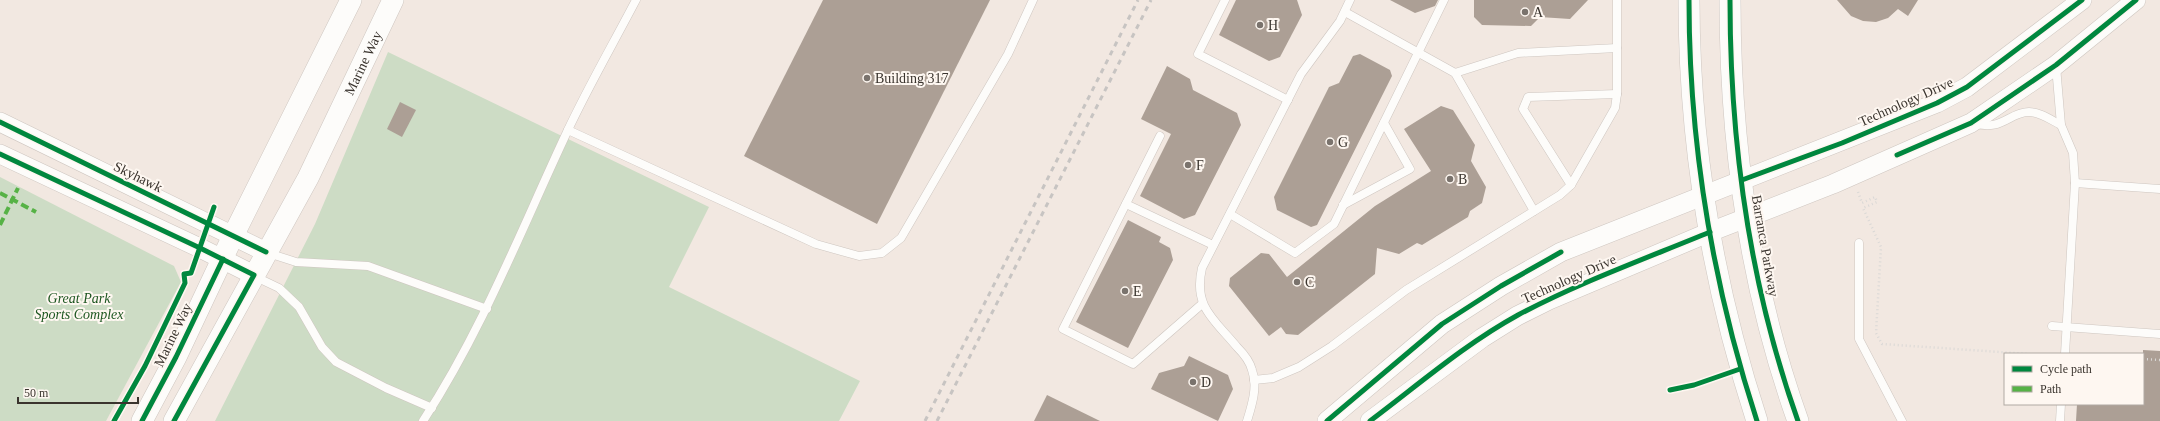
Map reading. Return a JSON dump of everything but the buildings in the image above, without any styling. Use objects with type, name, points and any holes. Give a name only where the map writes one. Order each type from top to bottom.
[{"type":"main road","name":"Marine Way","points":[[142,421],[176,357],[233,236],[351,0]]},
{"type":"main road","name":"Marine Way","points":[[174,421],[308,178],[393,0]]},
{"type":"main road","points":[[1689,0],[1692,90],[1704,195],[1725,308],[1740,369],[1757,421]]},
{"type":"main road","name":"Barranca Parkway","points":[[1730,0],[1732,96],[1747,217],[1764,305],[1798,421]]},
{"type":"street","name":"Technology Drive","points":[[1327,421],[1417,343],[1442,324],[1501,286],[1561,252],[1742,180],[1842,143],[1948,98],[1967,87],[2082,0]]},
{"type":"street","name":"Technology Drive","points":[[1370,421],[1482,338],[1517,316],[1549,300],[1710,232],[1833,184],[1971,122],[2056,65],[2136,0]]},
{"type":"street","name":"Skyhawk","points":[[0,122],[266,252]]},
{"type":"street","points":[[0,154],[254,275]]},
{"type":"lane","points":[[424,421],[488,309],[568,130],[636,0]]},
{"type":"lane","points":[[568,130],[816,244],[859,256],[882,253],[901,238],[1008,54],[1033,0]]},
{"type":"lane","points":[[1225,0],[1198,54],[1288,100]]},
{"type":"lane","points":[[1247,421],[1251,408],[1254,380],[1252,369],[1242,352],[1202,304],[1199,281],[1202,268],[1301,74],[1331,34],[1345,12],[1350,0]]},
{"type":"lane","points":[[1230,214],[1295,253],[1334,224],[1444,0]]},
{"type":"lane","points":[[1254,380],[1284,374],[1305,364],[1406,290],[1560,195],[1571,185],[1615,108],[1617,94],[1617,0]]},
{"type":"lane","points":[[1345,12],[1455,73],[1534,211]]},
{"type":"lane","points":[[1455,73],[1518,53],[1617,48]]},
{"type":"lane","points":[[2056,65],[2061,125],[2073,153],[2075,183],[2068,327],[2065,353]]},
{"type":"lane","points":[[1571,185],[1523,109],[1528,97],[1617,94]]},
{"type":"lane","points":[[1971,122],[1982,126],[1995,125],[2029,112],[2039,114],[2061,125]]},
{"type":"lane","points":[[1343,205],[1410,169],[1384,122]]},
{"type":"lane","points":[[1160,136],[1063,329],[1133,364],[1202,304]]},
{"type":"lane","points":[[2075,183],[2160,189]]},
{"type":"lane","points":[[1126,204],[1213,246]]},
{"type":"lane","points":[[1859,243],[1859,339],[1902,421]]},
{"type":"lane","points":[[266,252],[296,262],[368,266],[488,309]]},
{"type":"lane","points":[[254,275],[279,288],[299,307],[322,347],[336,362],[386,388],[432,408]]},
{"type":"lane","points":[[2052,326],[2160,334]]},
{"type":"lane","points":[[2060,421],[2061,405]]},
{"type":"path","points":[[1857,191],[1862,203],[1875,197],[1877,202],[1863,208],[1881,247],[1876,333],[1882,344],[2014,353]]},
{"type":"path","points":[[2144,359],[2160,360]]},
{"type":"green space","points":[[388,52],[709,207],[669,287],[860,381],[839,421],[215,421],[315,224]]},
{"type":"green space","name":"Great Park Sports Complex","points":[[0,177],[174,266],[181,282],[106,421],[0,421]]},
{"type":"railway","points":[[925,421],[1138,0]]},
{"type":"railway","points":[[937,421],[1151,0]]},
{"type":"marked path","points":[[0,225],[18,188]]},
{"type":"marked path","points":[[0,193],[36,212]]},
{"type":"cycle path","points":[[1689,0],[1693,107],[1706,214],[1728,318],[1741,370],[1757,421]]},
{"type":"cycle path","points":[[1730,0],[1734,107],[1746,214],[1755,266],[1767,319],[1781,370],[1798,421]]},
{"type":"cycle path","points":[[1742,180],[1842,143],[1937,103],[1967,87],[2082,0]]},
{"type":"cycle path","points":[[1897,155],[1971,123],[2056,65],[2136,0]]},
{"type":"cycle path","points":[[0,122],[266,252]]},
{"type":"cycle path","points":[[0,154],[254,275],[174,421]]},
{"type":"cycle path","points":[[114,421],[145,366],[185,283],[184,274],[191,273],[214,207]]},
{"type":"cycle path","points":[[1370,421],[1442,365],[1498,326],[1564,292],[1710,232]]},
{"type":"cycle path","points":[[1327,421],[1442,324],[1501,286],[1561,252]]},
{"type":"cycle path","points":[[142,421],[176,357],[223,259]]},
{"type":"cycle path","points":[[1670,390],[1694,385],[1740,369]]},
{"type":"place","name":"A","points":[[1525,12]]},
{"type":"place","name":"H","points":[[1260,25]]},
{"type":"place","name":"Building 317","points":[[867,78]]},
{"type":"place","name":"G","points":[[1330,142]]},
{"type":"place","name":"F","points":[[1188,165]]},
{"type":"place","name":"B","points":[[1450,179]]},
{"type":"place","name":"C","points":[[1297,282]]},
{"type":"place","name":"E","points":[[1125,291]]},
{"type":"place","name":"D","points":[[1193,382]]}]
